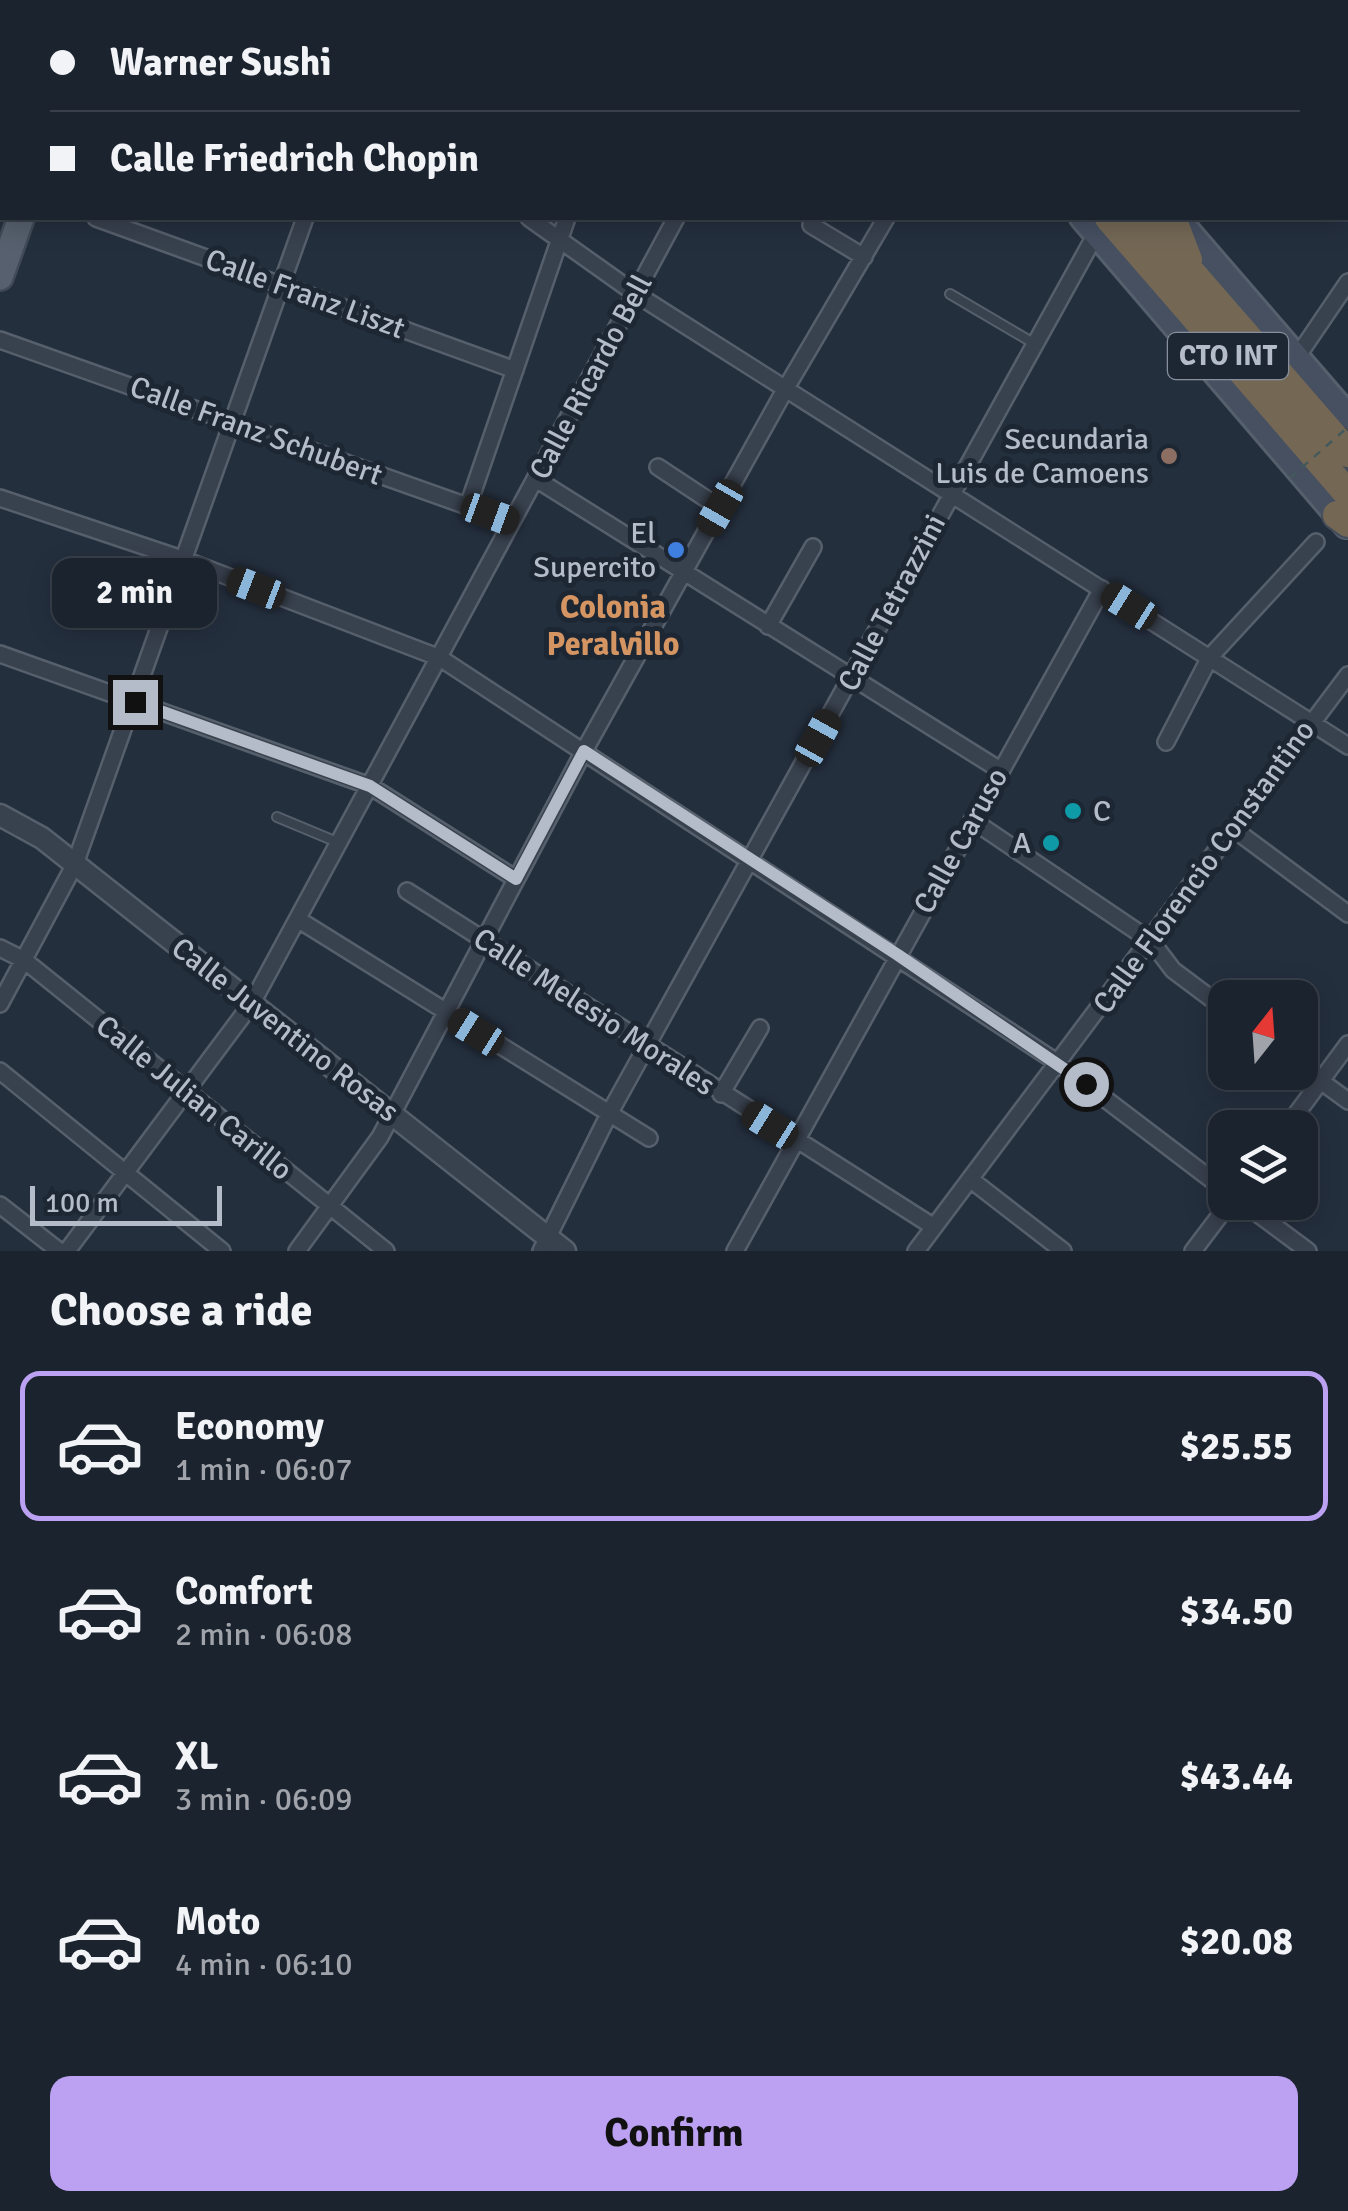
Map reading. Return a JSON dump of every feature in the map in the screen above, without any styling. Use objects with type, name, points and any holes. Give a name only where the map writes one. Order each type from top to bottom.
[{"type":"highway","name":"CTO INT","points":[[1146,220],[1348,452]]},
{"type":"highway","points":[[1176,220],[1194,275]]},
{"type":"highway","name":"CTO INT","points":[[1096,223],[1345,515]]},
{"type":"main road","points":[[0,277],[20,220]]},
{"type":"main road","name":"CTO INT","points":[[1177,220],[1348,416]]},
{"type":"street","name":"Calle Franz Liszt","points":[[101,220],[516,370]]},
{"type":"street","points":[[0,1004],[74,864],[304,220]]},
{"type":"street","points":[[533,220],[636,294],[1348,746]]},
{"type":"street","points":[[468,506],[566,220]]},
{"type":"street","name":"Calle Ricardo Bell","points":[[68,1251],[252,1003],[675,220]]},
{"type":"street","points":[[298,1251],[392,1114],[584,751],[786,388],[885,220]]},
{"type":"street","name":"Calle Tetrazzini","points":[[544,1244],[609,1114],[1035,344],[1096,223]]},
{"type":"street","points":[[810,225],[864,257]]},
{"type":"street","points":[[1296,357],[1348,282]]},
{"type":"street","name":"Calle Franz Schubert","points":[[0,340],[512,522]]},
{"type":"street","points":[[658,468],[720,508]]},
{"type":"street","points":[[536,479],[1000,770]]},
{"type":"street","points":[[0,498],[182,560],[440,658],[1058,1063],[1208,1177]]},
{"type":"street","points":[[1166,742],[1210,658],[1316,542]]},
{"type":"street","points":[[768,626],[813,547]]},
{"type":"street","name":"Calle Caruso","points":[[736,1251],[1102,589]]},
{"type":"street","points":[[0,654],[370,786],[516,879]]},
{"type":"street","name":"Calle Florencio Constantino","points":[[916,1251],[1348,675]]},
{"type":"street","name":"Calle Juventino Rosas","points":[[0,816],[28,828],[392,1114],[544,1244],[565,1251]]},
{"type":"street","points":[[972,820],[1151,941],[1173,970],[1208,996]]},
{"type":"street","points":[[1235,830],[1348,914]]},
{"type":"street","name":"Calle Melesio Morales","points":[[407,891],[934,1227]]},
{"type":"street","points":[[299,920],[650,1138]]},
{"type":"street","name":"Calle Julian Carillo","points":[[0,948],[24,960],[187,1095],[386,1251]]},
{"type":"street","points":[[721,1094],[760,1028]]},
{"type":"street","points":[[1299,1110],[1348,1044]]},
{"type":"street","points":[[0,1071],[222,1251]]},
{"type":"street","points":[[1320,1081],[1348,1101]]},
{"type":"street","points":[[970,1180],[1062,1251]]},
{"type":"street","points":[[0,1205],[59,1251]]},
{"type":"street","points":[[1193,1251],[1216,1220]]},
{"type":"street","points":[[1266,1220],[1308,1251]]},
{"type":"lane","points":[[950,294],[1035,344]]},
{"type":"lane","points":[[277,817],[340,843]]},
{"type":"path","points":[[1290,478],[1348,427]]},
{"type":"place","name":"Secundaria Luis de Camoens","points":[[1169,456]]},
{"type":"place","name":"El Supercito","points":[[676,550]]},
{"type":"place","name":"C","points":[[1073,811]]},
{"type":"place","name":"A","points":[[1051,843]]},
{"type":"district","name":"Colonia Peralvillo","points":[[613,626]]},
{"type":"route","points":[[135,702],[370,786],[516,879],[584,751],[898,955],[1086,1084]]}]
